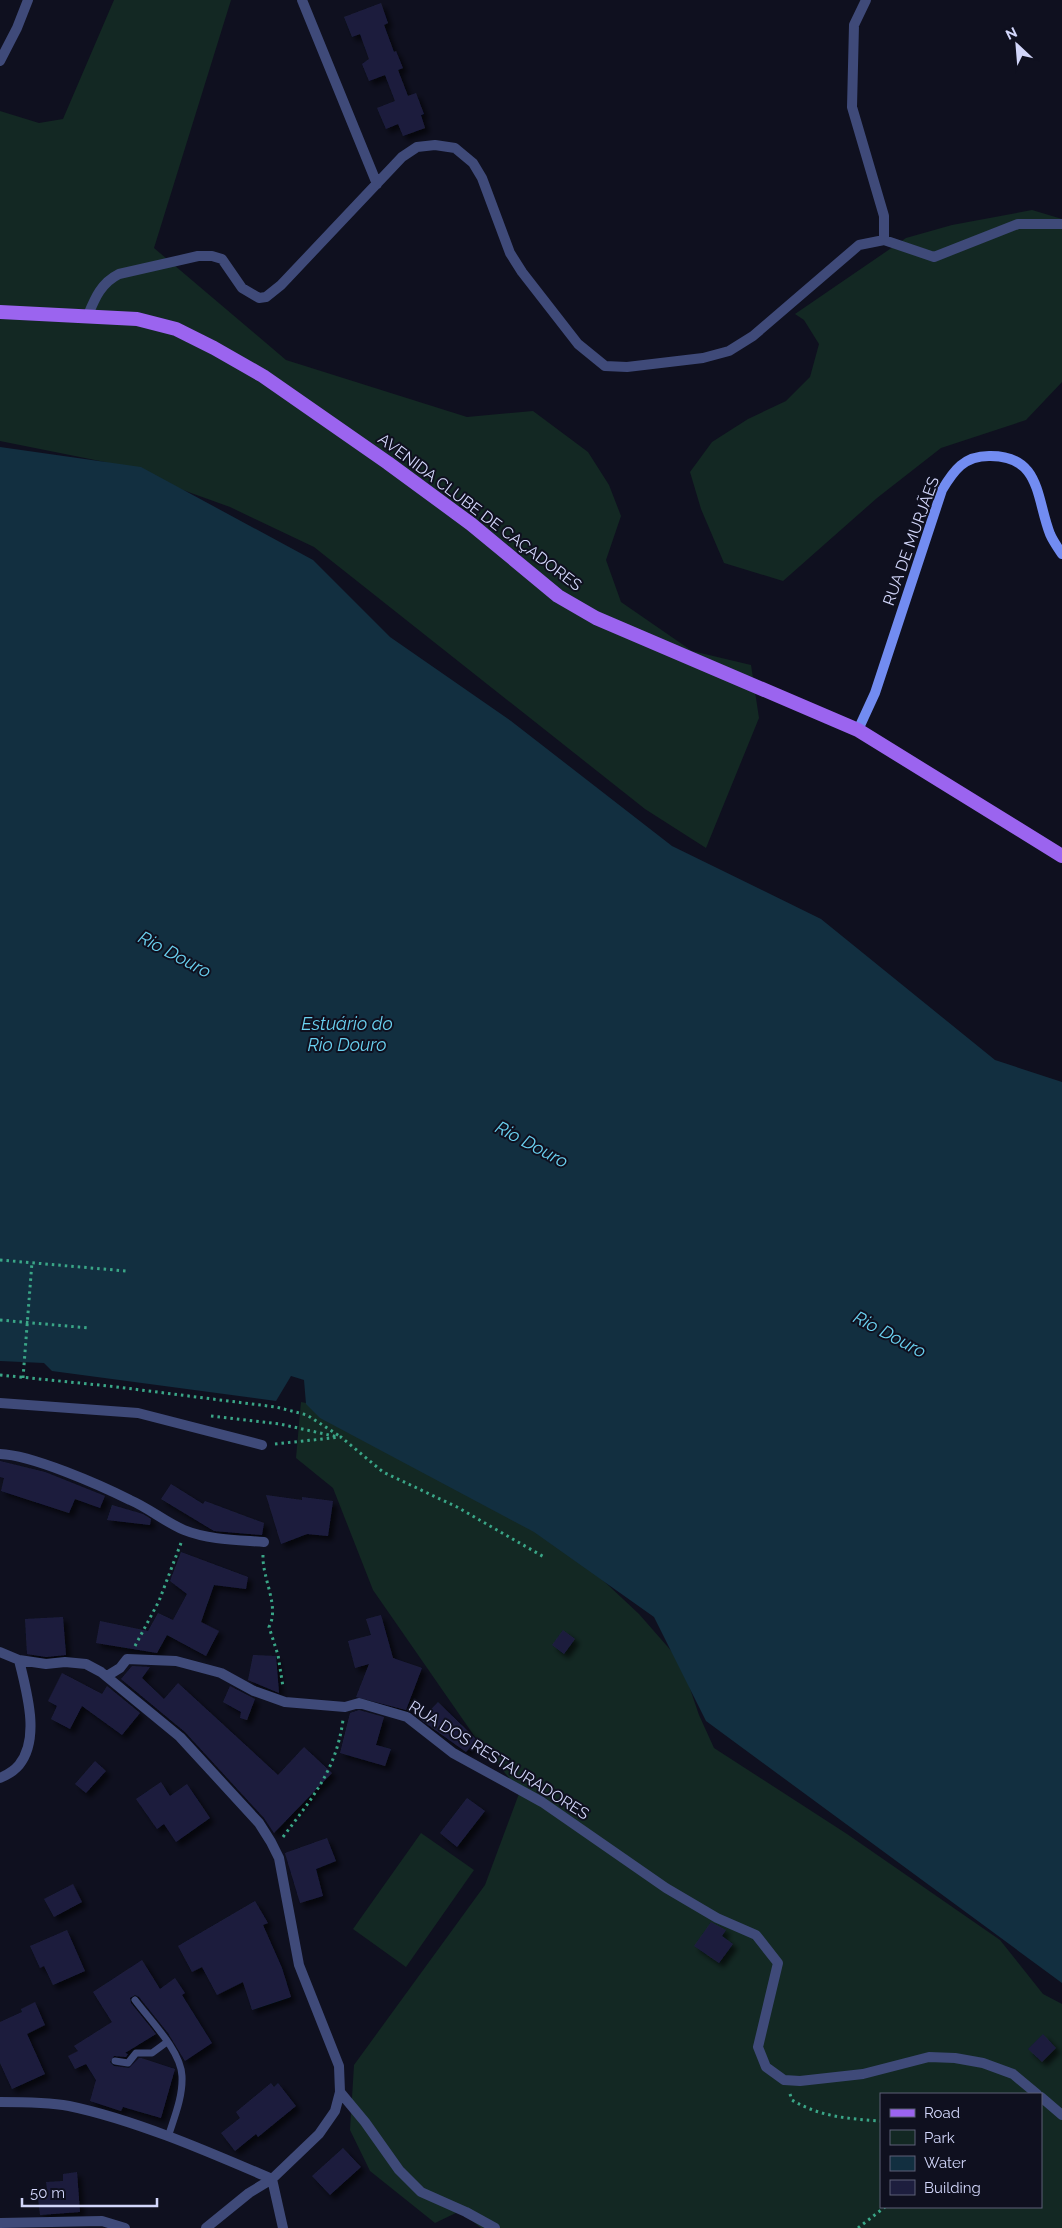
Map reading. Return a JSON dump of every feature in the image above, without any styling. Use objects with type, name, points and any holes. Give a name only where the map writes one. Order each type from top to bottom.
[{"type":"main road","name":"AVENIDA CLUBE DE CAÇADORES","points":[[0,312],[137,319],[176,329],[214,348],[263,376],[388,463],[471,524],[558,596],[596,618],[858,730],[1062,856]]},
{"type":"main road","name":"RUA DE MURJÃES","points":[[858,730],[875,693],[942,490],[953,471],[962,462],[978,456],[997,456],[1017,461],[1032,474],[1041,498],[1050,535],[1062,554]]},
{"type":"street","points":[[0,61],[17,28],[28,0]]},
{"type":"street","points":[[302,0],[376,184]]},
{"type":"street","points":[[866,0],[854,25],[852,107],[884,216],[884,240]]},
{"type":"street","points":[[88,316],[97,294],[108,279],[119,274],[198,256],[212,256],[222,259],[242,288],[259,298],[266,296],[282,285],[402,158],[417,147],[435,145],[455,148],[473,163],[482,178],[503,236],[522,272],[578,344],[605,366],[627,367],[703,358],[730,351],[753,336],[859,245],[884,240],[934,257],[1018,224],[1062,224]]},
{"type":"street","points":[[0,1403],[138,1413],[262,1445]]},
{"type":"street","points":[[0,1454],[29,1459],[73,1476],[131,1500],[184,1530],[210,1537],[264,1542]]},
{"type":"street","points":[[0,1652],[19,1660],[46,1664],[66,1662],[86,1664],[107,1676],[180,1737],[259,1823],[279,1858],[299,1966],[339,2066],[340,2092],[336,2111],[319,2134],[272,2179],[249,2193],[206,2228]]},
{"type":"street","points":[[107,1676],[120,1668],[127,1659]]},
{"type":"street","name":"RUA DOS RESTAURADORES","points":[[127,1659],[176,1661],[221,1673],[254,1692],[285,1702],[344,1707],[358,1703],[407,1717],[453,1753],[542,1802],[666,1888],[716,1918],[756,1935],[778,1963],[758,2047],[766,2067],[784,2080]]},
{"type":"street","points":[[0,1778],[19,1766],[26,1754],[31,1722],[19,1660]]},
{"type":"street","points":[[784,2080],[800,2081],[863,2074],[929,2057],[955,2058],[983,2063],[1013,2074],[1036,2093]]},
{"type":"street","points":[[340,2092],[359,2114],[399,2170],[421,2192],[466,2212],[495,2228]]},
{"type":"street","points":[[1042,2098],[1062,2115]]},
{"type":"street","points":[[0,2102],[68,2106],[113,2118],[272,2179]]},
{"type":"street","points":[[272,2179],[283,2228]]},
{"type":"street","points":[[0,2223],[102,2221],[125,2228]]},
{"type":"lane","points":[[136,2000],[176,2054],[181,2066],[182,2077],[177,2108],[168,2138]]},
{"type":"lane","points":[[115,2061],[128,2063],[136,2054],[152,2053],[167,2042]]},
{"type":"path","points":[[0,1260],[126,1271]]},
{"type":"path","points":[[23,1378],[32,1262]]},
{"type":"path","points":[[0,1320],[89,1328]]},
{"type":"path","points":[[0,1375],[276,1407],[307,1415],[341,1437],[383,1472],[457,1507],[544,1557]]},
{"type":"path","points":[[262,1445],[341,1437]]},
{"type":"path","points":[[127,1659],[145,1631],[159,1601],[180,1546],[184,1530]]},
{"type":"path","points":[[264,1542],[263,1568],[273,1610],[269,1627],[278,1655],[285,1702]]},
{"type":"path","points":[[274,1849],[321,1785],[331,1767],[341,1732],[344,1707]]},
{"type":"path","points":[[784,2080],[792,2100],[804,2108],[827,2115],[880,2121]]},
{"type":"path","points":[[858,2228],[884,2208]]},
{"type":"green space","points":[[114,0],[231,0],[154,248],[286,360],[467,417],[533,411],[588,452],[609,485],[621,516],[606,560],[621,602],[692,651],[751,665],[759,718],[706,848],[645,809],[314,547],[230,507],[105,462],[0,441],[0,111],[39,123],[63,119]]},
{"type":"green space","points":[[1032,210],[1062,219],[1062,382],[1026,420],[941,448],[877,498],[783,581],[724,563],[701,509],[690,472],[712,442],[748,419],[786,401],[810,377],[819,344],[804,320],[795,314],[906,238],[952,225]]},
{"type":"green space","points":[[301,1402],[311,1404],[587,1553],[592,1570],[639,1614],[681,1662],[699,1715],[714,1748],[847,1834],[1000,1940],[1043,1994],[1062,2004],[1062,2228],[481,2228],[460,2211],[435,2223],[370,2171],[350,2130],[354,2065],[485,1885],[520,1791],[475,1737],[373,1590],[333,1488],[296,1458]]},
{"type":"green space","points":[[421,1833],[474,1870],[406,1967],[353,1929]]},
{"type":"water","name":"Estuário do Rio Douro","points":[[0,447],[141,467],[313,560],[390,637],[511,721],[672,846],[821,919],[995,1060],[1062,1082],[1062,1983],[706,1721],[654,1617],[534,1532],[320,1418],[306,1404],[304,1380],[291,1376],[276,1401],[52,1371],[44,1363],[0,1361]]},
{"type":"building","points":[[381,3],[388,23],[384,25],[394,52],[396,51],[403,68],[398,70],[408,96],[416,93],[424,114],[421,115],[425,128],[403,136],[398,124],[386,129],[377,108],[395,101],[385,75],[369,81],[362,64],[369,59],[360,34],[352,37],[344,17]]},
{"type":"building","points":[[0,1461],[45,1472],[105,1496],[100,1508],[75,1499],[69,1513],[1,1491],[4,1478],[0,1477]]},
{"type":"building","points":[[171,1484],[203,1504],[205,1501],[264,1523],[262,1535],[214,1531],[161,1499]]},
{"type":"building","points":[[266,1495],[302,1500],[302,1497],[333,1501],[328,1536],[307,1534],[281,1544]]},
{"type":"building","points":[[112,1505],[143,1514],[151,1519],[150,1525],[107,1520]]},
{"type":"building","points":[[181,1552],[248,1577],[246,1589],[214,1585],[201,1622],[219,1631],[206,1656],[167,1635],[157,1653],[96,1643],[100,1621],[148,1631],[158,1613],[173,1620],[187,1594],[170,1581]]},
{"type":"building","points":[[381,1615],[393,1658],[422,1668],[406,1710],[356,1697],[369,1664],[355,1668],[348,1641],[371,1635],[366,1619]]},
{"type":"building","points":[[63,1617],[66,1655],[46,1657],[27,1654],[25,1619]]},
{"type":"building","points":[[563,1630],[575,1639],[564,1654],[552,1645]]},
{"type":"building","points":[[253,1655],[276,1656],[279,1693],[248,1680]]},
{"type":"building","points":[[132,1666],[150,1667],[142,1678],[164,1699],[178,1683],[278,1775],[304,1747],[332,1773],[274,1833],[264,1818],[185,1732],[121,1679]]},
{"type":"building","points":[[62,1673],[102,1694],[107,1686],[140,1713],[122,1735],[82,1706],[70,1729],[51,1719],[57,1706],[48,1701]]},
{"type":"building","points":[[230,1686],[255,1699],[247,1720],[240,1718],[241,1712],[223,1702]]},
{"type":"building","points":[[438,1702],[477,1740],[466,1752],[421,1720]]},
{"type":"building","points":[[359,1710],[384,1717],[376,1745],[391,1749],[385,1766],[340,1753],[350,1713]]},
{"type":"building","points":[[95,1761],[106,1771],[86,1793],[75,1784]]},
{"type":"building","points":[[161,1782],[170,1796],[187,1784],[210,1818],[176,1842],[164,1824],[157,1829],[136,1799]]},
{"type":"building","points":[[467,1798],[485,1811],[457,1847],[440,1833]]},
{"type":"building","points":[[327,1838],[336,1861],[316,1869],[323,1896],[300,1903],[285,1853]]},
{"type":"building","points":[[73,1884],[82,1902],[54,1917],[44,1899]]},
{"type":"building","points":[[255,1901],[268,1923],[263,1925],[282,1968],[291,1997],[252,2010],[243,1982],[217,1995],[202,1967],[192,1972],[178,1946]]},
{"type":"building","points":[[711,1922],[726,1930],[722,1936],[733,1944],[719,1963],[694,1946]]},
{"type":"building","points":[[67,1930],[85,1971],[53,1985],[44,1966],[40,1968],[30,1946]]},
{"type":"building","points":[[142,1960],[160,1989],[175,1978],[185,1993],[182,1995],[212,2043],[185,2061],[168,2033],[139,1997],[135,1995],[130,1998],[131,2003],[156,2034],[125,2053],[128,2054],[126,2057],[114,2056],[110,2062],[114,2066],[129,2068],[141,2058],[175,2069],[161,2118],[123,2107],[121,2111],[90,2101],[96,2080],[86,2064],[75,2069],[68,2056],[78,2051],[74,2046],[112,2022],[93,1992]]},
{"type":"building","points":[[35,2002],[45,2025],[27,2034],[45,2074],[12,2089],[0,2063],[0,2022],[22,2012],[21,2009]]},
{"type":"building","points":[[1043,2034],[1056,2048],[1042,2062],[1028,2049]]},
{"type":"building","points":[[271,2083],[274,2087],[278,2083],[296,2106],[258,2137],[256,2134],[235,2151],[221,2133],[240,2118],[236,2112]]},
{"type":"building","points":[[343,2148],[361,2167],[330,2195],[312,2176]]},
{"type":"building","points":[[77,2172],[80,2212],[40,2215],[37,2190],[47,2189],[46,2182],[63,2181],[63,2174]]},
{"type":"water label","name":"Rio Douro","points":[[175,954]]},
{"type":"water label","name":"Rio Douro","points":[[532,1144]]},
{"type":"water label","name":"Rio Douro","points":[[890,1334]]}]
